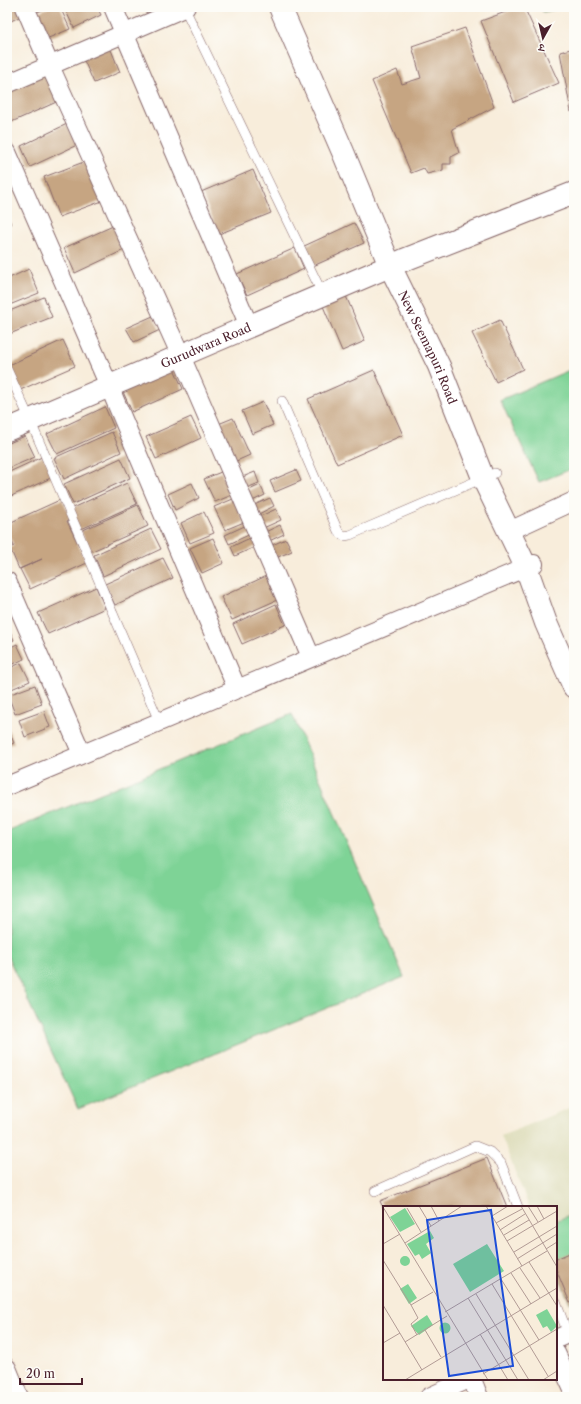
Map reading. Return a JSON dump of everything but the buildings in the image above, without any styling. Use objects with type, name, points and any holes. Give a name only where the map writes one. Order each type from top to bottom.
[{"type":"main road","name":"New Seemapuri Road","points":[[280,7],[343,152],[397,263]]},
{"type":"main road","name":"New Seemapuri Road","points":[[296,7],[439,366],[530,565],[574,656]]},
{"type":"main road","name":"Gurudwara Road","points":[[7,430],[397,263],[574,193]]},
{"type":"main road","name":"New Seemapuri Road","points":[[489,476],[518,526],[546,622],[574,687]]},
{"type":"street","points":[[25,7],[50,66],[181,356],[311,658]]},
{"type":"street","points":[[113,7],[249,326]]},
{"type":"street","points":[[7,84],[185,7]]},
{"type":"street","points":[[7,152],[109,386],[237,689]]},
{"type":"street","points":[[518,526],[574,501]]},
{"type":"street","points":[[7,786],[530,565]]},
{"type":"street","points":[[7,581],[82,754]]},
{"type":"street","points":[[557,1354],[574,1392]]},
{"type":"street","points":[[7,1368],[19,1397]]},
{"type":"street","points":[[429,1397],[467,1380]]},
{"type":"street","points":[[472,1380],[479,1397]]},
{"type":"lane","points":[[185,7],[323,295]]},
{"type":"lane","points":[[7,369],[159,722]]},
{"type":"lane","points":[[282,401],[338,531],[344,536],[350,535],[489,476]]},
{"type":"lane","points":[[375,1191],[474,1146],[490,1152],[501,1163],[518,1206]]},
{"type":"lane","points":[[557,1305],[566,1335]]},
{"type":"shaded area","points":[[574,1106],[574,1213],[557,1221],[557,1206],[529,1206],[501,1136]]},
{"type":"green space","points":[[541,7],[566,7],[543,12]]},
{"type":"green space","points":[[572,369],[574,375],[574,468],[539,482],[500,400]]},
{"type":"green space","points":[[292,714],[404,977],[78,1109],[7,955],[7,832]]},
{"type":"green space","points":[[574,1213],[574,1301],[570,1303],[557,1272],[557,1221]]}]
